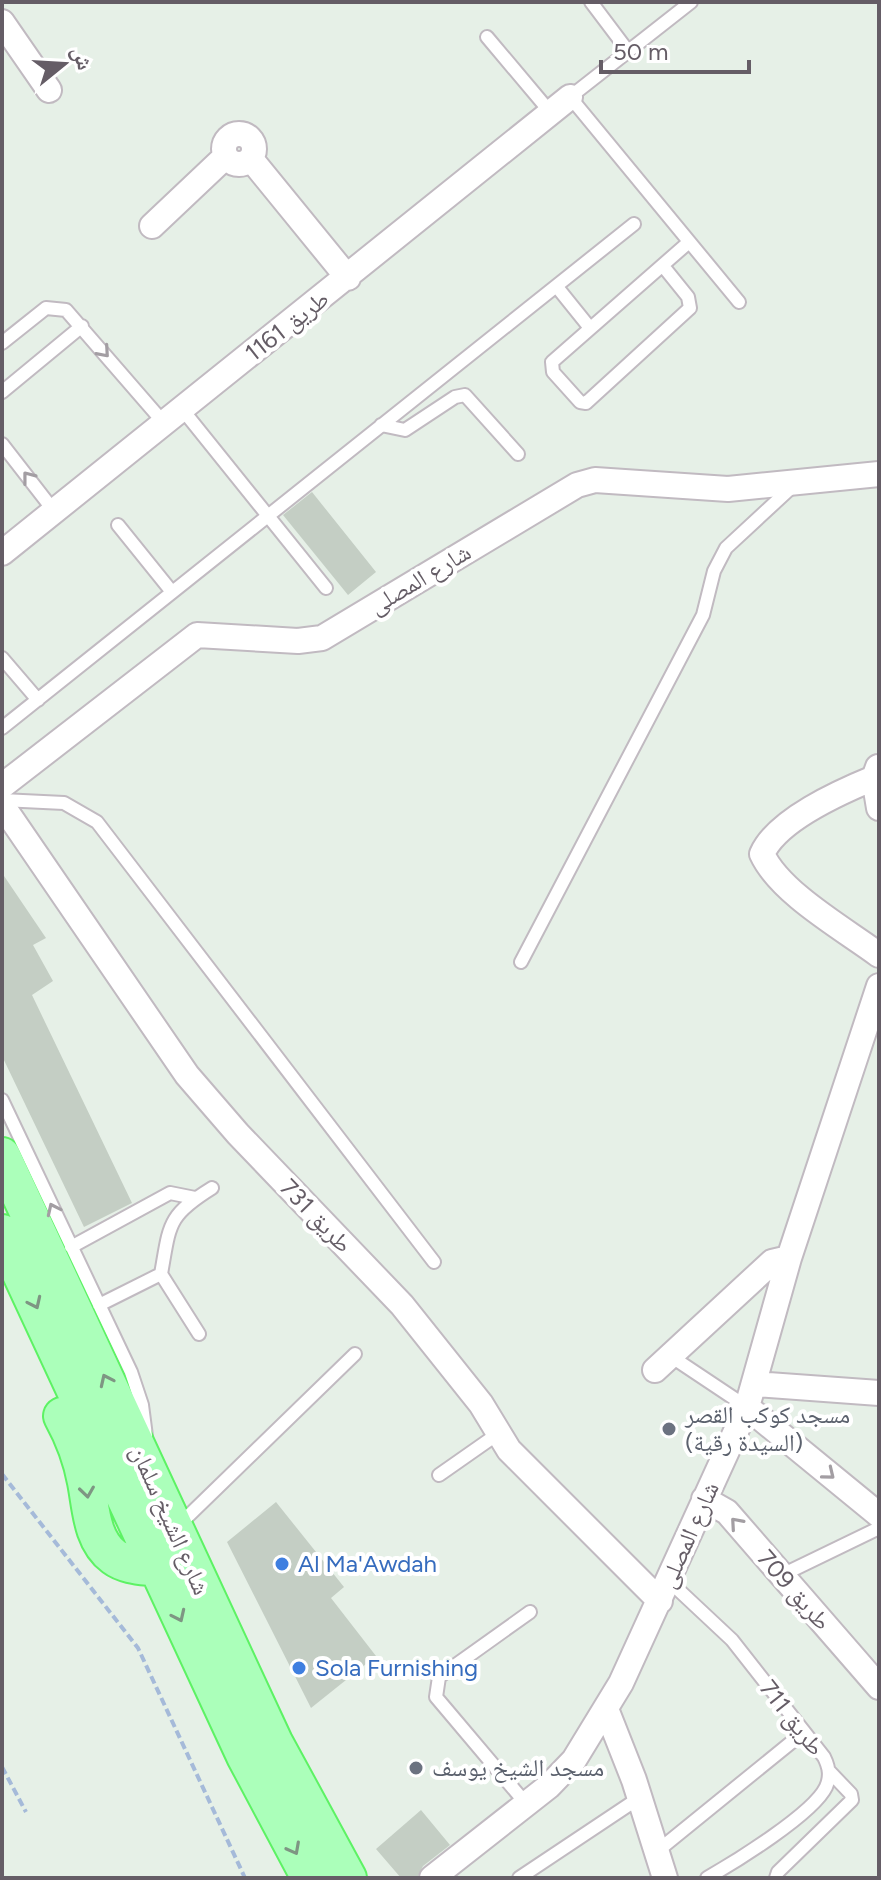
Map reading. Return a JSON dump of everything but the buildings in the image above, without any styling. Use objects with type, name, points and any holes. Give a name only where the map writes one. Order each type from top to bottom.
[{"type":"main road","name":"شارع الشيخ سلمان","points":[[2,1156],[145,1463],[175,1518],[274,1742],[348,1878]]},
{"type":"main road","name":"شارع الشيخ سلمان","points":[[2,1233],[245,1756],[310,1878]]},
{"type":"main road","points":[[2,1292],[67,1424],[101,1543],[128,1564],[157,1568]]},
{"type":"main road","points":[[175,1518],[209,1557],[302,1751],[374,1878]]},
{"type":"street","points":[[2,22],[49,90]]},
{"type":"street","name":"طريق 1161","points":[[2,553],[570,97]]},
{"type":"street","points":[[152,226],[225,157],[223,148],[226,139],[235,133],[244,134],[252,140],[255,149],[251,159],[348,278]]},
{"type":"street","name":"شارع المصلى","points":[[2,786],[188,639],[205,635],[298,641],[322,638],[577,485],[595,480],[728,489],[879,474]]},
{"type":"street","points":[[879,808],[877,771],[800,816],[766,844],[762,854],[795,897],[818,909],[879,955]]},
{"type":"street","name":"طريق 731","points":[[2,803],[187,1075],[238,1134],[402,1305],[481,1404],[509,1450],[664,1591]]},
{"type":"street","name":"شارع المصلى","points":[[432,1878],[528,1806],[574,1760],[606,1709],[664,1591],[751,1395],[789,1258],[879,986]]},
{"type":"street","points":[[662,1362],[772,1262],[789,1258]]},
{"type":"street","points":[[751,1395],[879,1393]]},
{"type":"street","points":[[751,1395],[879,1515]]},
{"type":"street","name":"طريق 709","points":[[704,1499],[727,1512],[879,1687]]},
{"type":"street","points":[[606,1709],[665,1878]]},
{"type":"lane","points":[[591,2],[628,51]]},
{"type":"lane","points":[[691,2],[570,97],[739,302]]},
{"type":"lane","points":[[487,37],[551,113]]},
{"type":"lane","points":[[2,728],[634,224]]},
{"type":"lane","points":[[663,266],[688,297],[690,308],[583,403],[553,372],[552,362],[689,242]]},
{"type":"lane","points":[[557,287],[590,328]]},
{"type":"lane","points":[[2,343],[53,306],[66,310],[173,416],[267,516],[326,588]]},
{"type":"lane","points":[[2,392],[82,326]]},
{"type":"lane","points":[[381,425],[405,430],[455,397],[465,395],[518,454]]},
{"type":"lane","points":[[2,444],[54,511]]},
{"type":"lane","points":[[521,962],[703,615],[714,571],[726,548],[796,482]]},
{"type":"lane","points":[[118,525],[172,592]]},
{"type":"lane","points":[[2,658],[38,700]]},
{"type":"lane","points":[[2,803],[64,803],[81,810],[97,822],[434,1262]]},
{"type":"lane","points":[[2,1100],[99,1305],[142,1405],[147,1443],[145,1463]]},
{"type":"lane","points":[[199,1334],[161,1274],[174,1218],[181,1207],[212,1188]]},
{"type":"lane","points":[[71,1247],[170,1193],[195,1198]]},
{"type":"lane","points":[[99,1305],[161,1274]]},
{"type":"lane","points":[[175,1518],[355,1354]]},
{"type":"lane","points":[[662,1362],[751,1395]]},
{"type":"lane","points":[[439,1475],[499,1433]]},
{"type":"lane","points":[[782,1575],[879,1528]]},
{"type":"lane","name":"طريق 711","points":[[664,1591],[732,1640],[824,1757],[829,1771],[823,1792],[800,1813],[752,1850],[707,1878]]},
{"type":"lane","points":[[528,1806],[436,1697],[439,1677],[530,1612]]},
{"type":"lane","points":[[655,1853],[804,1732]]},
{"type":"lane","points":[[776,1878],[778,1872],[852,1800],[851,1794],[829,1771]]},
{"type":"lane","points":[[519,1878],[639,1798]]},
{"type":"path","points":[[2,1474],[138,1648],[245,1878]]},
{"type":"path","points":[[2,1767],[26,1812]]},
{"type":"place","name":"مسجد كوكب القصر (السيدة رقية)","points":[[669,1429]]},
{"type":"place","name":"Al Ma'Awdah","points":[[282,1564]]},
{"type":"place","name":"Sola Furnishing","points":[[299,1668]]},
{"type":"place","name":"مسجد الشيخ يوسف","points":[[416,1768]]}]
